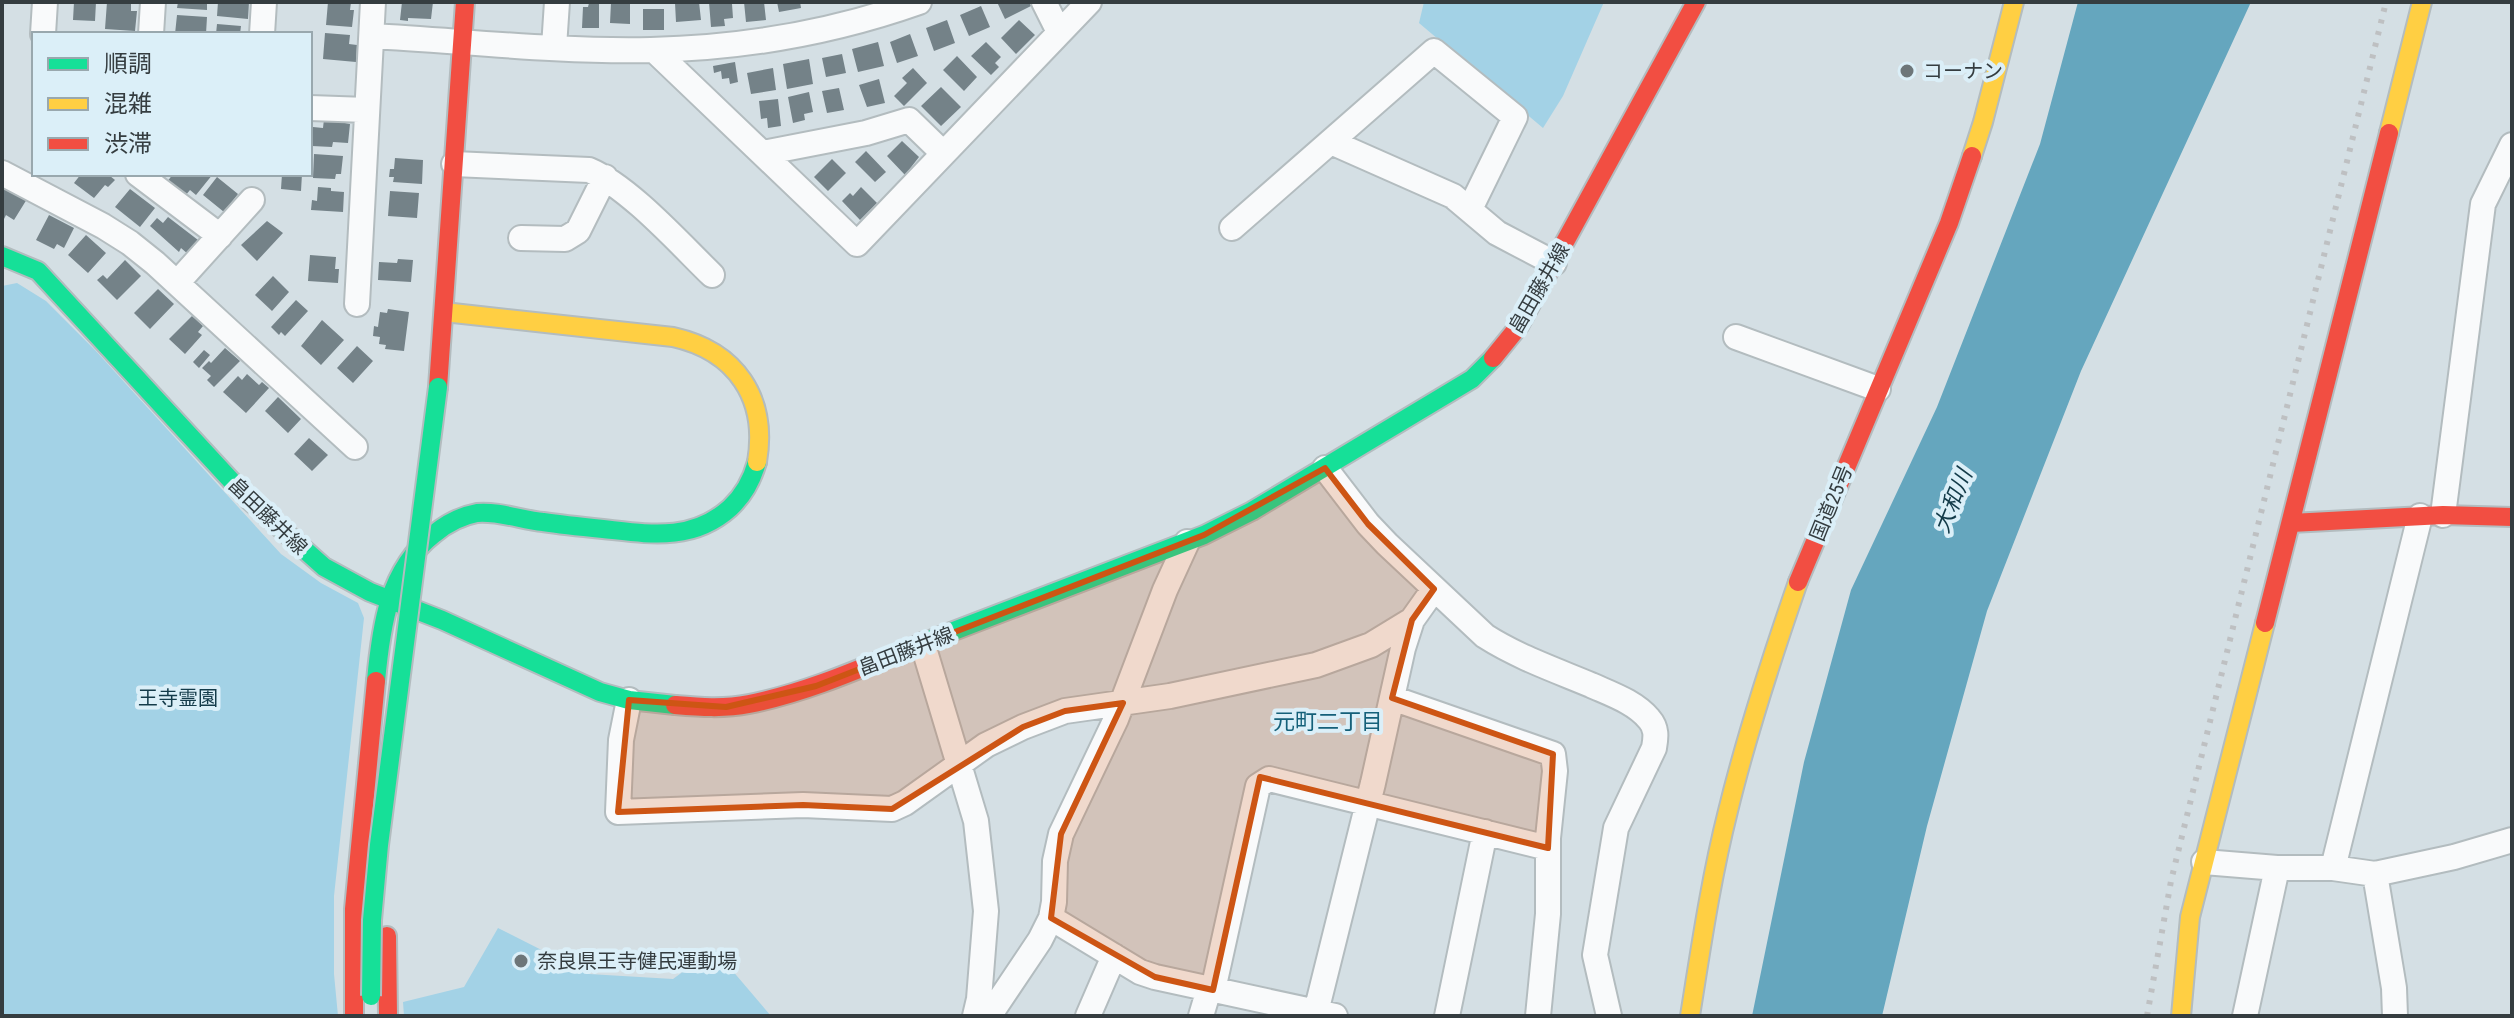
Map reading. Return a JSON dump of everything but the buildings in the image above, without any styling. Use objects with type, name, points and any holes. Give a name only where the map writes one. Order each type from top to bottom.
[{"type":"main road","points":[[372,1016],[369,947],[373,889],[438,387],[465,2]]},
{"type":"main road","name":"畠田藤井線","points":[[2,256],[38,271],[249,500],[292,541],[336,575],[600,692],[629,700],[686,707],[747,705],[816,686],[1187,542],[1252,511],[1455,391],[1487,366],[1519,326],[1696,2]]},
{"type":"main road","name":"国道25号","points":[[1690,1016],[1727,813],[1757,701],[1800,577],[1958,197],[1983,122],[2014,2]]},
{"type":"main road","points":[[2181,1016],[2190,917],[2422,2]]},
{"type":"main road","points":[[354,1016],[351,973],[353,905],[387,599],[405,563],[443,525],[473,514],[500,512],[523,519],[664,534],[683,533],[709,522],[735,502],[752,479],[759,451],[756,408],[751,395],[742,378],[712,350],[685,339],[444,312]]},
{"type":"main road","points":[[2291,523],[2431,516],[2512,517]]},
{"type":"main road","points":[[477,532],[523,519]]},
{"type":"main road","points":[[388,1016],[388,906],[421,611],[425,584],[431,573]]},
{"type":"street","points":[[43,32],[45,2]]},
{"type":"street","points":[[151,32],[153,2]]},
{"type":"street","points":[[262,32],[264,2]]},
{"type":"street","points":[[357,304],[373,2]]},
{"type":"street","points":[[554,47],[557,2]]},
{"type":"street","points":[[372,36],[654,50],[771,39],[869,18],[919,2]]},
{"type":"street","points":[[1044,2],[1059,32]]},
{"type":"street","points":[[654,50],[857,244],[1089,2]]},
{"type":"street","points":[[1232,228],[1434,51],[1515,117],[1470,209]]},
{"type":"street","points":[[312,108],[367,110]]},
{"type":"street","points":[[763,153],[866,133],[909,120],[943,153]]},
{"type":"street","points":[[1331,142],[1453,196],[1497,233],[1554,263]]},
{"type":"street","points":[[2333,868],[2431,516],[2483,204],[2512,145]]},
{"type":"street","points":[[454,164],[589,170],[605,177],[625,193],[712,275]]},
{"type":"street","points":[[2,173],[130,243],[355,447]]},
{"type":"street","points":[[141,176],[220,236]]},
{"type":"street","points":[[521,238],[565,239],[578,231],[605,177]]},
{"type":"street","points":[[177,283],[252,200]]},
{"type":"street","points":[[1736,337],[1878,389]]},
{"type":"street","points":[[1325,468],[1368,524],[1485,636],[1622,699],[1651,721],[1656,735],[1654,748],[1616,828],[1595,955],[1609,1016]]},
{"type":"street","points":[[989,1016],[1040,940],[1051,918],[1055,861],[1061,834],[1122,703],[1165,590],[1187,542]]},
{"type":"street","points":[[1051,918],[1148,974],[1322,1015],[1403,648],[1412,620],[1434,589]]},
{"type":"street","points":[[629,700],[621,740],[618,812],[803,805],[892,809],[986,745],[1037,721],[1065,711],[1170,696],[1316,665],[1371,645],[1412,620]]},
{"type":"street","points":[[923,645],[976,821],[985,893],[975,1016]]},
{"type":"street","points":[[1392,698],[1553,754],[1555,771],[1548,848],[1548,914],[1538,1016]]},
{"type":"street","points":[[1201,1016],[1211,989],[1258,786],[1269,779],[1548,848]]},
{"type":"street","points":[[1447,1016],[1485,832]]},
{"type":"street","points":[[2204,862],[2277,868],[2333,868],[2375,874],[2454,857],[2512,840]]},
{"type":"street","points":[[2245,1016],[2277,868]]},
{"type":"street","points":[[2375,874],[2394,988],[2395,1016]]},
{"type":"street","points":[[1088,1016],[1114,956]]},
{"type":"highlighted area","points":[[1325,468],[1368,524],[1434,589],[1412,620],[1392,698],[1553,754],[1548,848],[1260,777],[1213,990],[1155,977],[1051,918],[1061,834],[1123,703],[1065,711],[1023,727],[892,809],[803,805],[618,812],[629,700],[726,707],[816,686],[1204,535]]},
{"type":"green space","points":[[1424,2],[1604,2],[1563,96],[1543,128],[1419,23]]},
{"type":"green space","name":"王寺霊園","points":[[17,283],[46,301],[95,350],[281,554],[321,583],[358,603],[364,618],[334,896],[334,974],[338,1016],[2,1016],[2,286]]},
{"type":"green space","name":"奈良県王寺健民運動場","points":[[498,928],[589,974],[673,979],[714,949],[771,1016],[404,1016],[403,1002],[464,987]]},
{"type":"water","name":"大和川","points":[[2078,2],[2251,2],[2081,371],[1987,611],[1927,826],[1882,1016],[1752,1016],[1804,762],[1851,590],[1937,407],[2040,144]]},
{"type":"railway","points":[[2147,1016],[2171,881],[2386,2]]},
{"type":"traffic: fast","points":[[2,256],[38,271],[249,500],[324,567],[370,592],[442,620],[600,692],[629,700],[675,705]]},
{"type":"traffic: fast","points":[[925,642],[1204,535],[1252,511],[1472,379],[1493,358]]},
{"type":"traffic: fast","points":[[371,996],[372,920],[379,845],[438,387]]},
{"type":"traffic: fast","points":[[376,681],[384,620],[397,582],[419,548],[449,524],[471,514],[485,513],[637,533],[685,531],[716,519],[730,508],[747,487],[757,462]]},
{"type":"traffic: slow","points":[[1972,156],[2014,2]]},
{"type":"traffic: slow","points":[[2389,133],[2422,2]]},
{"type":"traffic: slow","points":[[444,312],[673,337],[714,353],[743,381],[752,398],[759,439],[757,462]]},
{"type":"traffic: slow","points":[[1690,1016],[1711,887],[1728,811],[1760,695],[1798,582]]},
{"type":"traffic: slow","points":[[2181,1016],[2190,917],[2265,623]]},
{"type":"traffic: jam","points":[[438,387],[465,2]]},
{"type":"traffic: jam","points":[[1493,358],[1519,326],[1696,2]]},
{"type":"traffic: jam","points":[[2265,623],[2389,133]]},
{"type":"traffic: jam","points":[[1798,582],[1949,223],[1972,156]]},
{"type":"traffic: jam","points":[[2291,523],[2443,515],[2512,517]]},
{"type":"traffic: jam","points":[[675,705],[730,707],[772,699],[838,677],[925,642]]},
{"type":"traffic: jam","points":[[354,1016],[354,909],[376,681]]},
{"type":"traffic: jam","points":[[387,936],[388,1016]]},
{"type":"place","name":"コーナン","points":[[1907,71]]},
{"type":"place","name":"奈良県王寺健民運動場","points":[[521,961]]},
{"type":"district","name":"元町二丁目","points":[[1328,721]]}]
